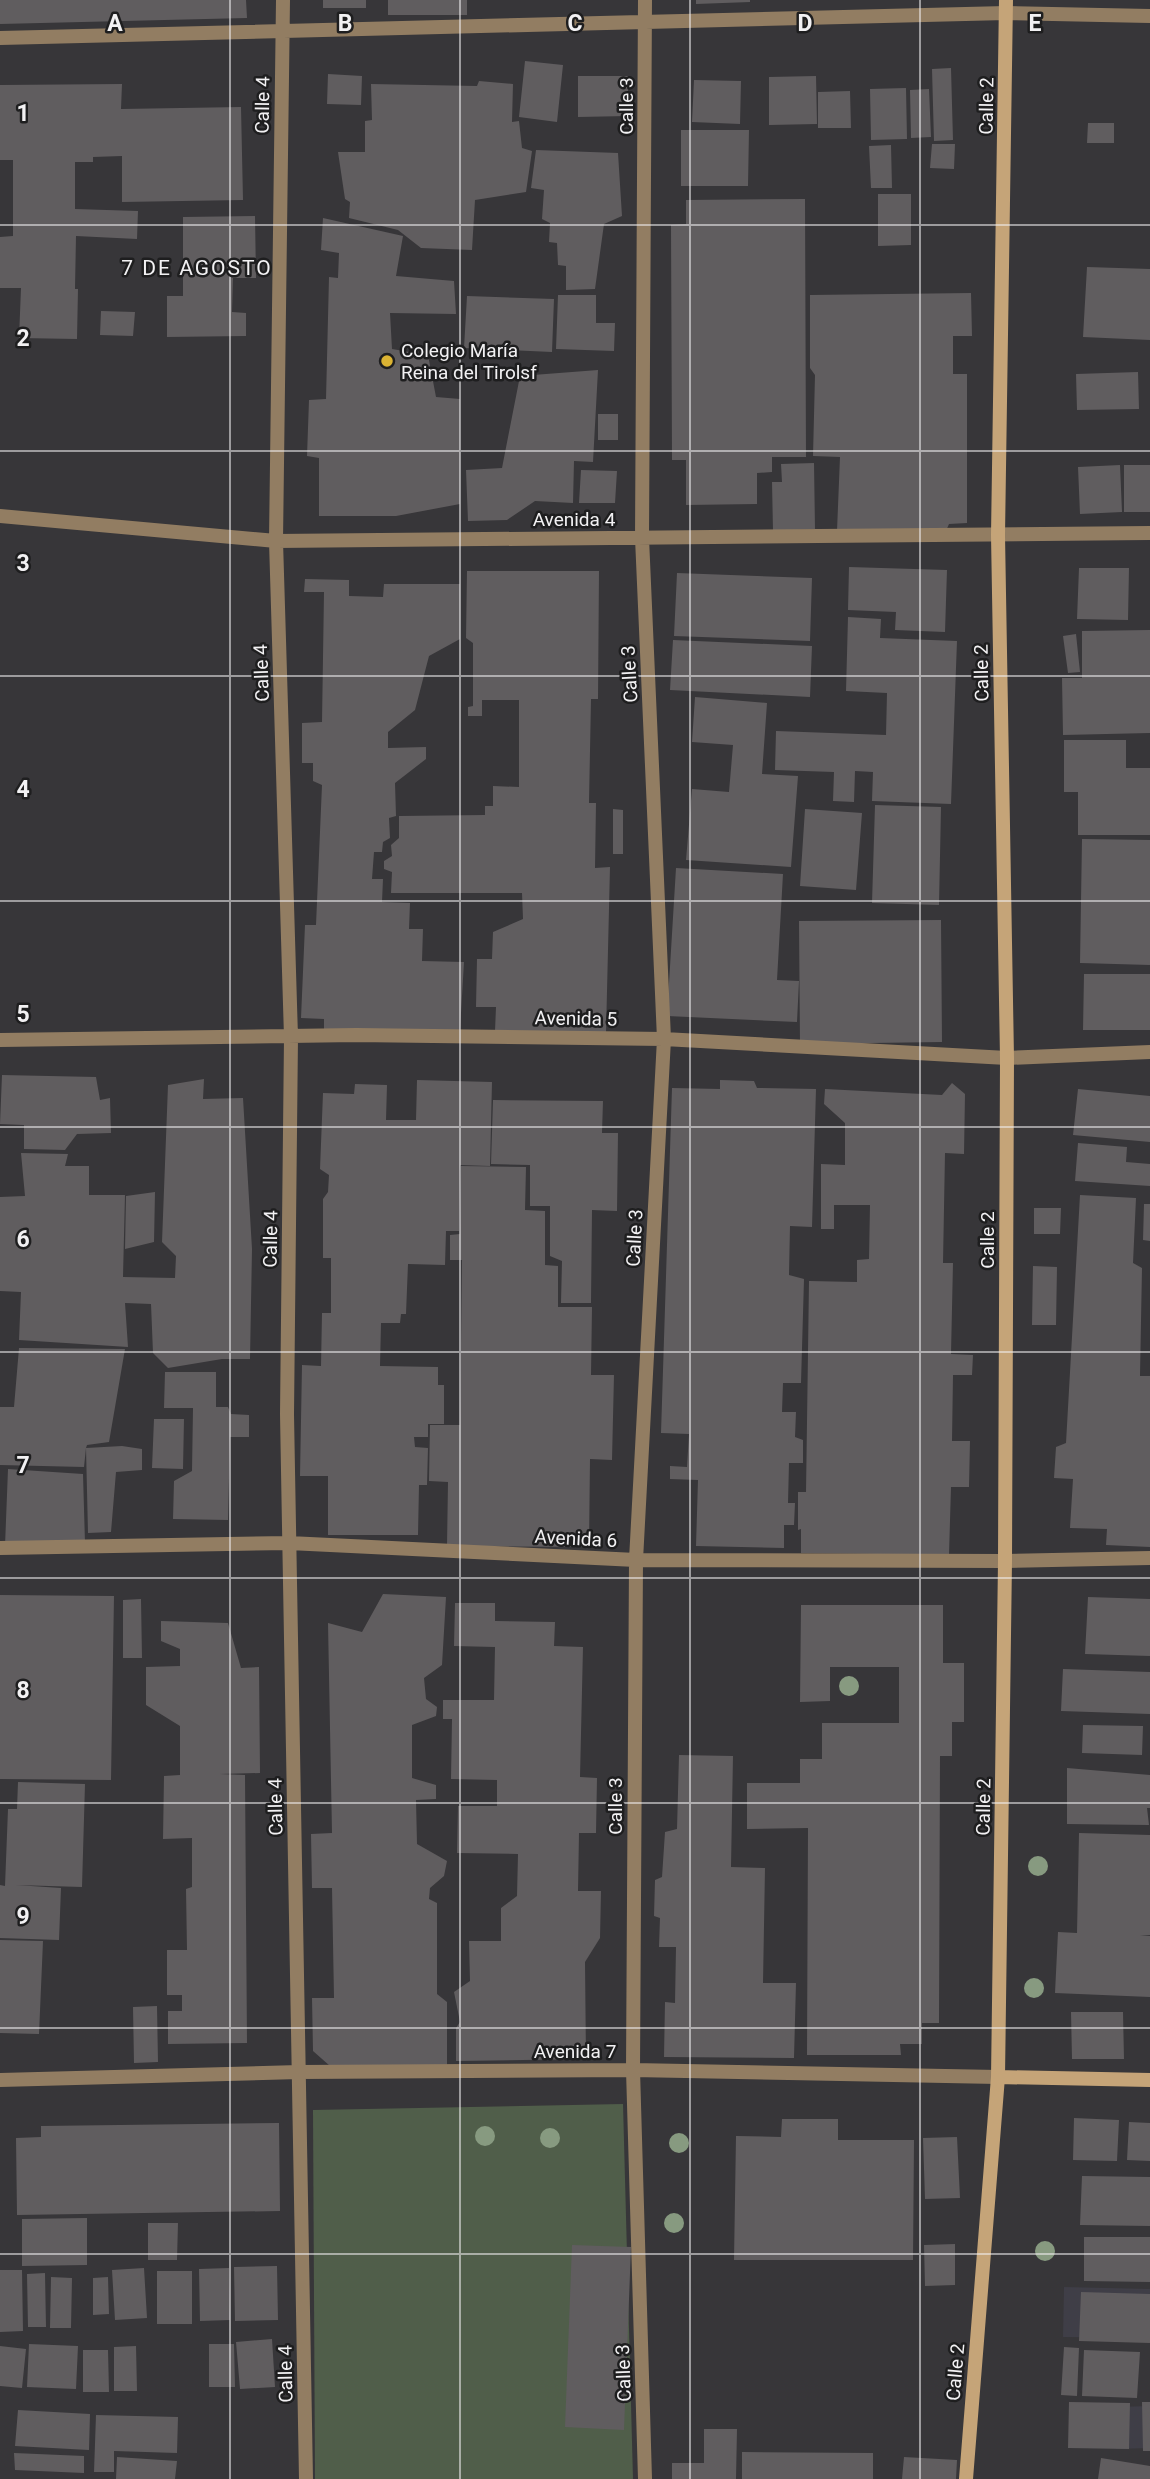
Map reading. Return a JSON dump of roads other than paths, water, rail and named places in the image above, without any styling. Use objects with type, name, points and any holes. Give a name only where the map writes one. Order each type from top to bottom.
[{"type":"main road","name":"Calle 2","points":[[966,2479],[998,2077],[1005,1561],[1007,1059],[998,535],[1006,7]]},
{"type":"main road","name":"Avenida 7","points":[[998,2077],[1150,2080]]},
{"type":"street","name":"Calle 4","points":[[283,0],[276,541],[291,1037],[287,1414],[306,2479]]},
{"type":"street","name":"Calle 3","points":[[645,2479],[633,2070],[636,1560],[664,1039],[642,538],[646,0]]},
{"type":"street","points":[[0,38],[645,22],[1006,7],[1150,16]]},
{"type":"street","name":"Avenida 4","points":[[0,516],[276,541],[1150,533]]},
{"type":"street","name":"Avenida 5","points":[[0,1040],[356,1035],[664,1039],[1007,1059],[1150,1052]]},
{"type":"street","name":"Avenida 6","points":[[0,1548],[289,1543],[636,1560],[1005,1561],[1150,1558]]},
{"type":"street","name":"Avenida 7","points":[[0,2080],[299,2072],[633,2070],[998,2077]]},
{"type":"place","name":"Colegio María Reina del Tirolsf","points":[[387,361]]},
{"type":"district","name":"7 DE AGOSTO","points":[[197,268]]}]
